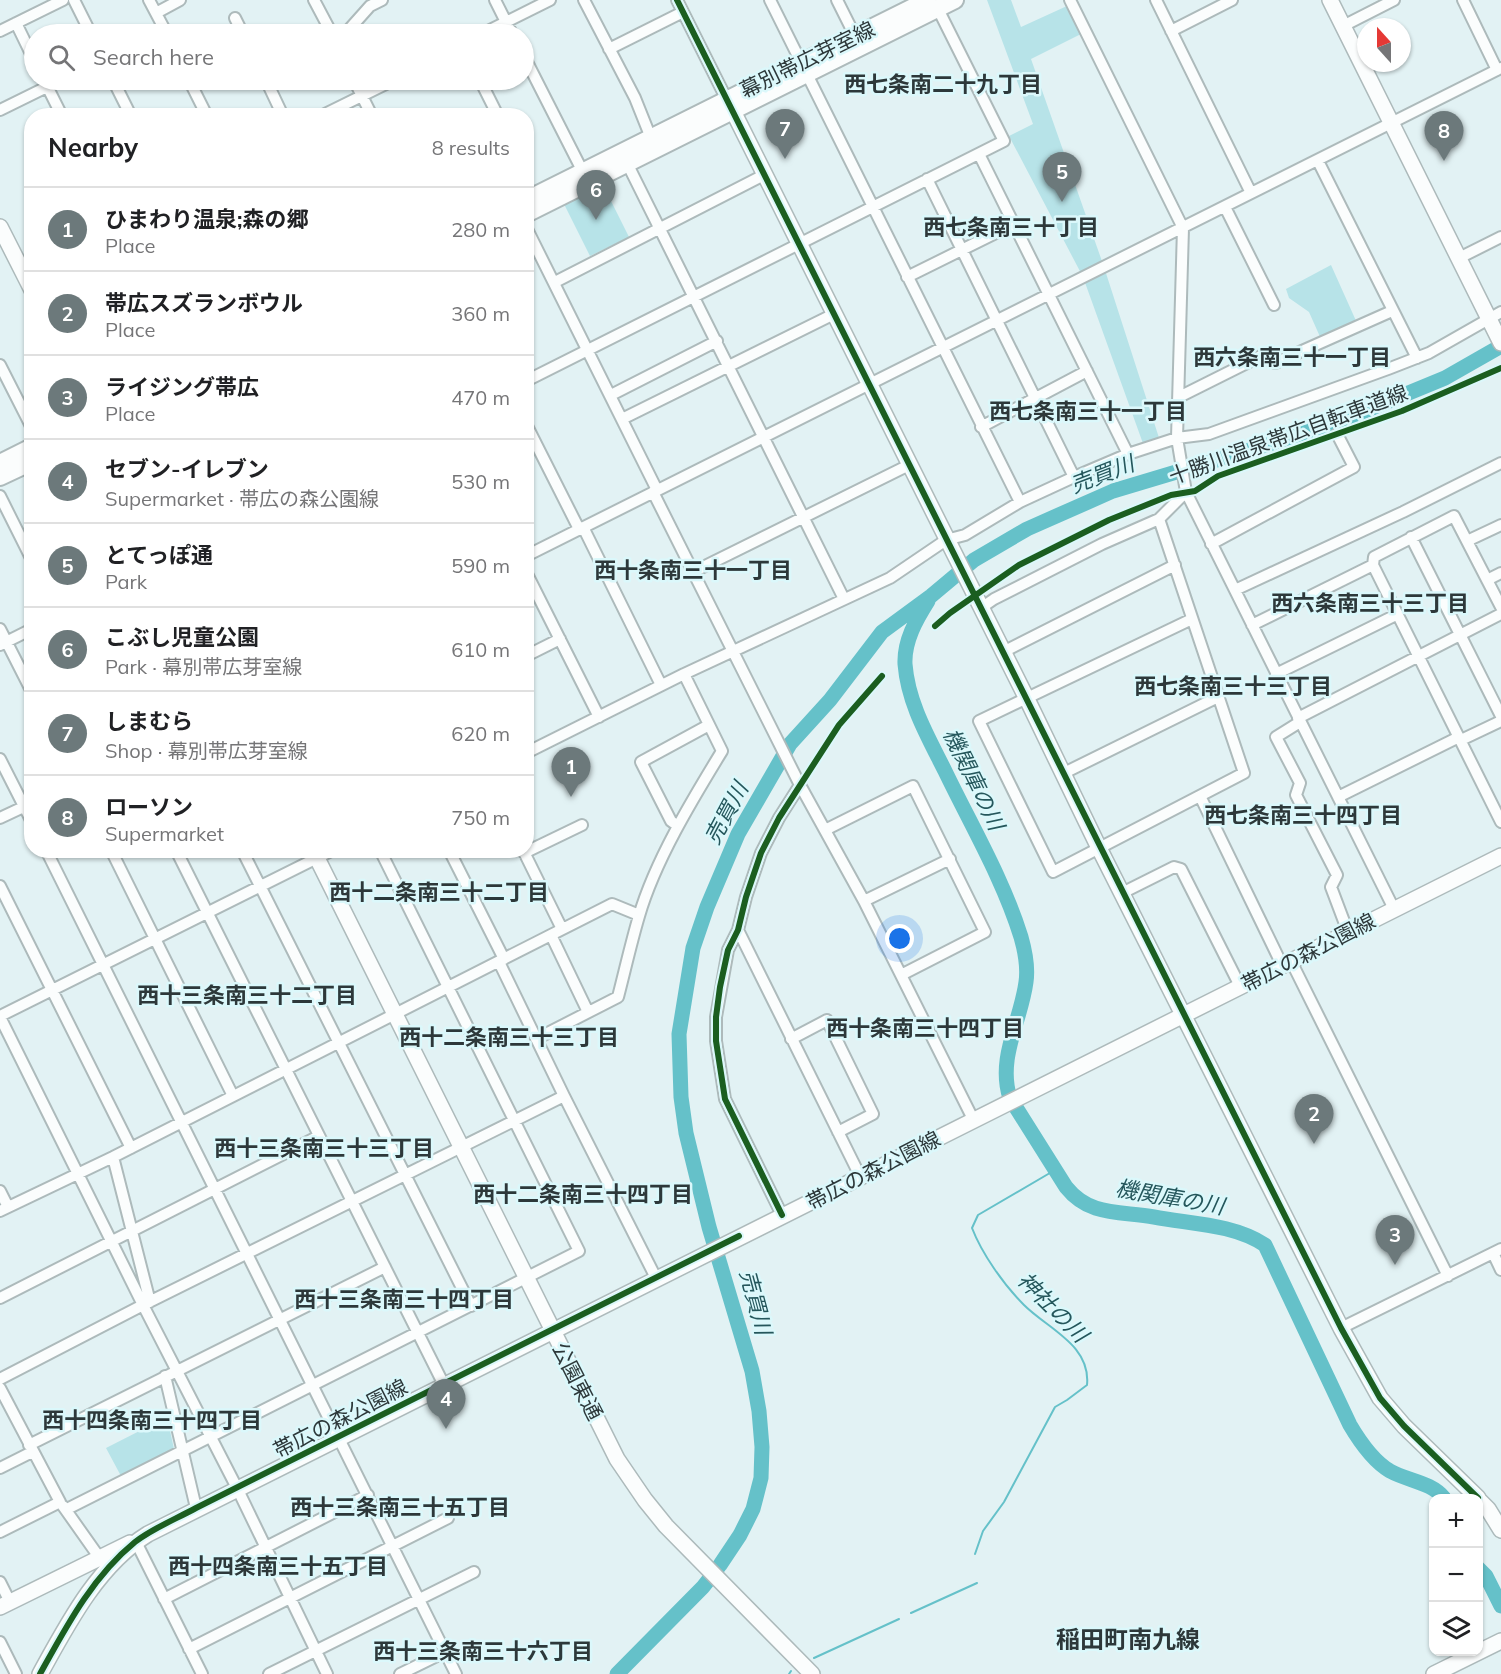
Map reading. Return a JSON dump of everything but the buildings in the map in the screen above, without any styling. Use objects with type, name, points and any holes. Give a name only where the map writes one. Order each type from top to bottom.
[{"type":"main road","name":"幕別帯広芽室線","points":[[804,68],[904,5],[955,0]]},
{"type":"main road","name":"幕別帯広芽室線","points":[[534,209],[586,177],[933,3]]},
{"type":"main road","name":"幕別帯広芽室線","points":[[534,197],[586,177]]},
{"type":"main road","points":[[0,463],[24,451]]},
{"type":"main road","points":[[0,477],[24,466]]},
{"type":"street","points":[[0,31],[63,0]]},
{"type":"street","points":[[74,0],[86,24]]},
{"type":"street","points":[[149,0],[161,24]]},
{"type":"street","points":[[156,13],[180,0]]},
{"type":"street","points":[[314,0],[327,24]]},
{"type":"street","points":[[354,24],[370,6],[382,0]]},
{"type":"street","points":[[495,0],[506,22]]},
{"type":"street","points":[[584,0],[635,98],[653,144]]},
{"type":"street","points":[[677,0],[1341,1328],[1380,1398],[1404,1426],[1473,1494]]},
{"type":"street","points":[[770,0],[1020,502]]},
{"type":"street","points":[[837,0],[855,36]]},
{"type":"street","points":[[1070,0],[1183,228],[1178,441],[1186,490],[1394,909]]},
{"type":"street","points":[[1156,0],[1251,193]]},
{"type":"street","points":[[1172,31],[1232,0]]},
{"type":"street","points":[[1330,0],[1459,258],[1493,317],[1501,343]]},
{"type":"street","points":[[1343,26],[1394,0]]},
{"type":"street","points":[[534,552],[1499,69],[1463,0]]},
{"type":"street","points":[[502,24],[544,1]]},
{"type":"street","points":[[534,377],[1004,141],[933,3]]},
{"type":"street","points":[[609,50],[683,12]]},
{"type":"street","points":[[235,18],[238,24]]},
{"type":"street","points":[[16,23],[24,39]]},
{"type":"street","points":[[534,76],[586,177]]},
{"type":"street","points":[[0,110],[34,90]]},
{"type":"street","points":[[49,90],[58,108]]},
{"type":"street","points":[[118,90],[127,108]]},
{"type":"street","points":[[194,90],[203,108]]},
{"type":"street","points":[[274,90],[280,108]]},
{"type":"street","points":[[359,90],[368,108]]},
{"type":"street","points":[[337,108],[374,90]]},
{"type":"street","points":[[485,90],[494,108]]},
{"type":"street","points":[[979,154],[1128,454]]},
{"type":"street","points":[[624,158],[844,599]]},
{"type":"street","points":[[1318,161],[1417,358]]},
{"type":"street","points":[[555,282],[764,175]]},
{"type":"street","points":[[927,179],[1074,477]]},
{"type":"street","points":[[1225,207],[1274,306]]},
{"type":"street","points":[[907,277],[1014,224]]},
{"type":"street","points":[[1,230],[24,261]]},
{"type":"street","points":[[1459,258],[1501,237]]},
{"type":"street","points":[[534,242],[611,394],[732,651],[799,783],[864,901],[973,1119]]},
{"type":"street","points":[[1179,397],[1261,356],[1275,363],[1392,311]]},
{"type":"street","points":[[622,419],[834,314]]},
{"type":"street","points":[[534,749],[661,685],[890,578],[1020,502],[1074,477],[1128,454],[1209,434],[1417,358],[1493,317]]},
{"type":"street","points":[[611,394],[717,341]]},
{"type":"street","points":[[0,365],[24,412]]},
{"type":"street","points":[[981,427],[1087,371]]},
{"type":"street","points":[[1211,544],[1354,467],[1337,434]]},
{"type":"street","points":[[534,439],[661,685]]},
{"type":"street","points":[[1235,590],[1403,512],[1501,463]]},
{"type":"street","points":[[693,572],[909,465]]},
{"type":"street","points":[[978,603],[994,599],[1159,519],[1186,490]]},
{"type":"street","points":[[0,496],[24,544]]},
{"type":"street","points":[[1501,607],[1454,516],[1374,557],[1373,565],[1501,822]]},
{"type":"street","points":[[1159,519],[1244,773],[1053,872],[979,722],[1192,619]]},
{"type":"street","points":[[1467,541],[1501,525]]},
{"type":"street","points":[[1411,537],[1501,716]]},
{"type":"street","points":[[1003,652],[1175,565]]},
{"type":"street","points":[[1252,626],[1373,565]]},
{"type":"street","points":[[1487,580],[1501,573]]},
{"type":"street","points":[[534,588],[599,717]]},
{"type":"street","points":[[1276,674],[1398,614]]},
{"type":"street","points":[[1348,932],[1331,887],[1337,875],[1296,795],[1300,783],[1276,737],[1299,720],[1501,614]]},
{"type":"street","points":[[0,629],[3,643],[24,678]]},
{"type":"street","points":[[3,643],[24,633]]},
{"type":"street","points":[[534,652],[560,639]]},
{"type":"street","points":[[536,1039],[618,997],[639,915],[648,891],[678,826],[722,751],[684,674]]},
{"type":"street","points":[[1064,773],[1218,697]]},
{"type":"street","points":[[1338,797],[1501,721]]},
{"type":"street","points":[[678,826],[671,821],[641,762],[709,725]]},
{"type":"street","points":[[0,759],[24,798]]},
{"type":"street","points":[[782,1215],[724,1099],[716,1041],[716,1017],[728,950],[738,930],[761,853],[799,783]]},
{"type":"street","points":[[825,830],[913,786],[985,932],[901,975]]},
{"type":"street","points":[[1200,796],[1448,1276]]},
{"type":"street","points":[[0,818],[24,806]]},
{"type":"street","points":[[534,847],[582,825]]},
{"type":"street","name":"帯広の森公園線","points":[[40,1674],[66,1626],[99,1579],[136,1542],[196,1508],[1501,856]]},
{"type":"street","points":[[50,858],[456,1674]]},
{"type":"street","points":[[115,858],[232,1096]]},
{"type":"street","points":[[180,858],[444,1384]]},
{"type":"street","points":[[246,858],[471,1306]]},
{"type":"street","points":[[310,858],[260,887],[0,1016],[111,1241],[146,1304],[209,1437],[237,1488],[327,1674]]},
{"type":"street","name":"公園東通","points":[[316,858],[617,1459],[652,1509],[696,1557],[812,1674]]},
{"type":"street","points":[[0,1532],[209,1437],[418,1334],[579,1251],[384,858]]},
{"type":"street","points":[[453,858],[536,1039],[656,1278]]},
{"type":"street","points":[[527,858],[562,929]]},
{"type":"street","points":[[864,901],[950,859]]},
{"type":"street","points":[[1122,893],[1174,867],[1181,869],[1240,986]]},
{"type":"street","points":[[0,886],[131,1148]]},
{"type":"street","points":[[0,1191],[4,1209],[78,1175],[612,904],[639,915]]},
{"type":"street","points":[[738,930],[860,1176]]},
{"type":"street","points":[[551,935],[588,1012]]},
{"type":"street","points":[[791,1039],[827,1020],[873,1114],[838,1132]]},
{"type":"street","points":[[0,1379],[564,1096]]},
{"type":"street","points":[[0,1298],[319,1136]]},
{"type":"street","points":[[113,1157],[133,1230],[146,1304]]},
{"type":"street","points":[[1341,1328],[1497,1251],[1501,1270]]},
{"type":"street","points":[[0,1468],[30,1448],[165,1376],[385,1267]]},
{"type":"street","points":[[165,1376],[196,1508]]},
{"type":"street","points":[[0,1388],[4,1405],[63,1505],[99,1557]]},
{"type":"street","points":[[165,1599],[368,1495]]},
{"type":"street","points":[[1483,1504],[1501,1530]]},
{"type":"street","points":[[189,1649],[448,1518]]},
{"type":"street","points":[[0,1582],[5,1604],[124,1544],[136,1542],[202,1674]]},
{"type":"street","points":[[269,1674],[474,1572]]},
{"type":"street","points":[[1442,1672],[1501,1641]]},
{"type":"street","points":[[0,1642],[16,1674]]},
{"type":"street","points":[[400,1674],[446,1652]]},
{"type":"shaded area","points":[[987,0],[1011,0],[1021,27],[1067,6],[1081,34],[1031,59],[1104,267],[1161,444],[1145,449],[1083,277],[1009,136],[1033,124]]},
{"type":"shaded area","points":[[603,185],[629,237],[590,256],[564,204]]},
{"type":"shaded area","points":[[1331,265],[1357,323],[1321,339],[1309,312],[1289,298],[1286,289]]},
{"type":"shaded area","points":[[167,1417],[174,1449],[121,1476],[106,1448]]},
{"type":"waterway","name":"売買川","points":[[617,1674],[703,1587],[720,1565],[740,1535],[753,1509],[761,1478],[762,1447],[759,1411],[752,1371],[709,1227],[686,1133],[681,1097],[679,1034],[693,948],[707,907],[738,834],[790,744],[830,700],[882,632],[931,596],[974,560],[1027,529],[1113,491],[1343,420],[1445,378],[1501,346]]},
{"type":"waterway","name":"機関庫の川","points":[[928,601],[915,623],[906,647],[905,664],[910,692],[926,732],[1005,894],[1014,915],[1025,954],[1026,982],[1006,1068],[1010,1098],[1066,1187],[1085,1204],[1106,1211],[1226,1229],[1253,1238],[1265,1245],[1350,1425],[1363,1444],[1373,1457],[1390,1471],[1433,1488],[1440,1494]]},
{"type":"waterway","name":"神社の川","points":[[975,1554],[983,1531],[1004,1502],[1055,1407],[1087,1385],[1086,1371],[1075,1348],[1024,1305],[1009,1288],[994,1269],[972,1228],[978,1215],[1055,1170]]},
{"type":"waterway","name":"機関庫の川","points":[[1483,1573],[1501,1606]]},
{"type":"waterway","name":"神社の川","points":[[911,1613],[977,1583]]},
{"type":"waterway","name":"神社の川","points":[[814,1658],[899,1619]]},
{"type":"cycle path","points":[[677,0],[1341,1328],[1380,1398],[1404,1426],[1474,1494]]},
{"type":"cycle path","name":"十勝川温泉帯広自転車道線","points":[[935,626],[1019,565],[1109,520],[1171,495],[1195,491],[1218,476],[1402,411],[1501,368]]},
{"type":"cycle path","points":[[782,1215],[725,1099],[716,1041],[720,987],[728,950],[738,930],[761,853],[779,818],[839,725],[882,676]]},
{"type":"cycle path","points":[[40,1674],[70,1621],[93,1587],[120,1556],[149,1532],[739,1236]]},
{"type":"place","name":"しまむら","points":[[785,159]]},
{"type":"place","name":"ローソン","points":[[1444,161]]},
{"type":"place","name":"とてっぽ通","points":[[1062,202]]},
{"type":"place","name":"こぶし児童公園","points":[[596,220]]},
{"type":"place","name":"ひまわり温泉;森の郷","points":[[571,797]]},
{"type":"place","name":"帯広スズランボウル","points":[[1314,1144]]},
{"type":"place","name":"ライジング帯広","points":[[1395,1265]]},
{"type":"place","name":"セブン-イレブン","points":[[446,1429]]},
{"type":"district","name":"西七条南二十九丁目","points":[[943,84]]},
{"type":"district","name":"西七条南三十丁目","points":[[1011,227]]},
{"type":"district","name":"西六条南三十一丁目","points":[[1292,357]]},
{"type":"district","name":"西七条南三十一丁目","points":[[1088,411]]},
{"type":"district","name":"西十条南三十一丁目","points":[[693,570]]},
{"type":"district","name":"西六条南三十三丁目","points":[[1370,603]]},
{"type":"district","name":"西七条南三十三丁目","points":[[1233,686]]},
{"type":"district","name":"西七条南三十四丁目","points":[[1303,815]]},
{"type":"district","name":"西十二条南三十二丁目","points":[[439,892]]},
{"type":"district","name":"西十三条南三十二丁目","points":[[247,995]]},
{"type":"district","name":"西十条南三十四丁目","points":[[925,1028]]},
{"type":"district","name":"西十二条南三十三丁目","points":[[509,1037]]},
{"type":"district","name":"西十三条南三十三丁目","points":[[324,1148]]},
{"type":"district","name":"西十二条南三十四丁目","points":[[583,1194]]},
{"type":"district","name":"西十三条南三十四丁目","points":[[404,1299]]},
{"type":"district","name":"西十四条南三十四丁目","points":[[152,1420]]},
{"type":"district","name":"西十三条南三十五丁目","points":[[400,1507]]},
{"type":"district","name":"西十四条南三十五丁目","points":[[278,1566]]},
{"type":"district","name":"稲田町南九線","points":[[1128,1639]]},
{"type":"district","name":"西十三条南三十六丁目","points":[[483,1651]]}]
